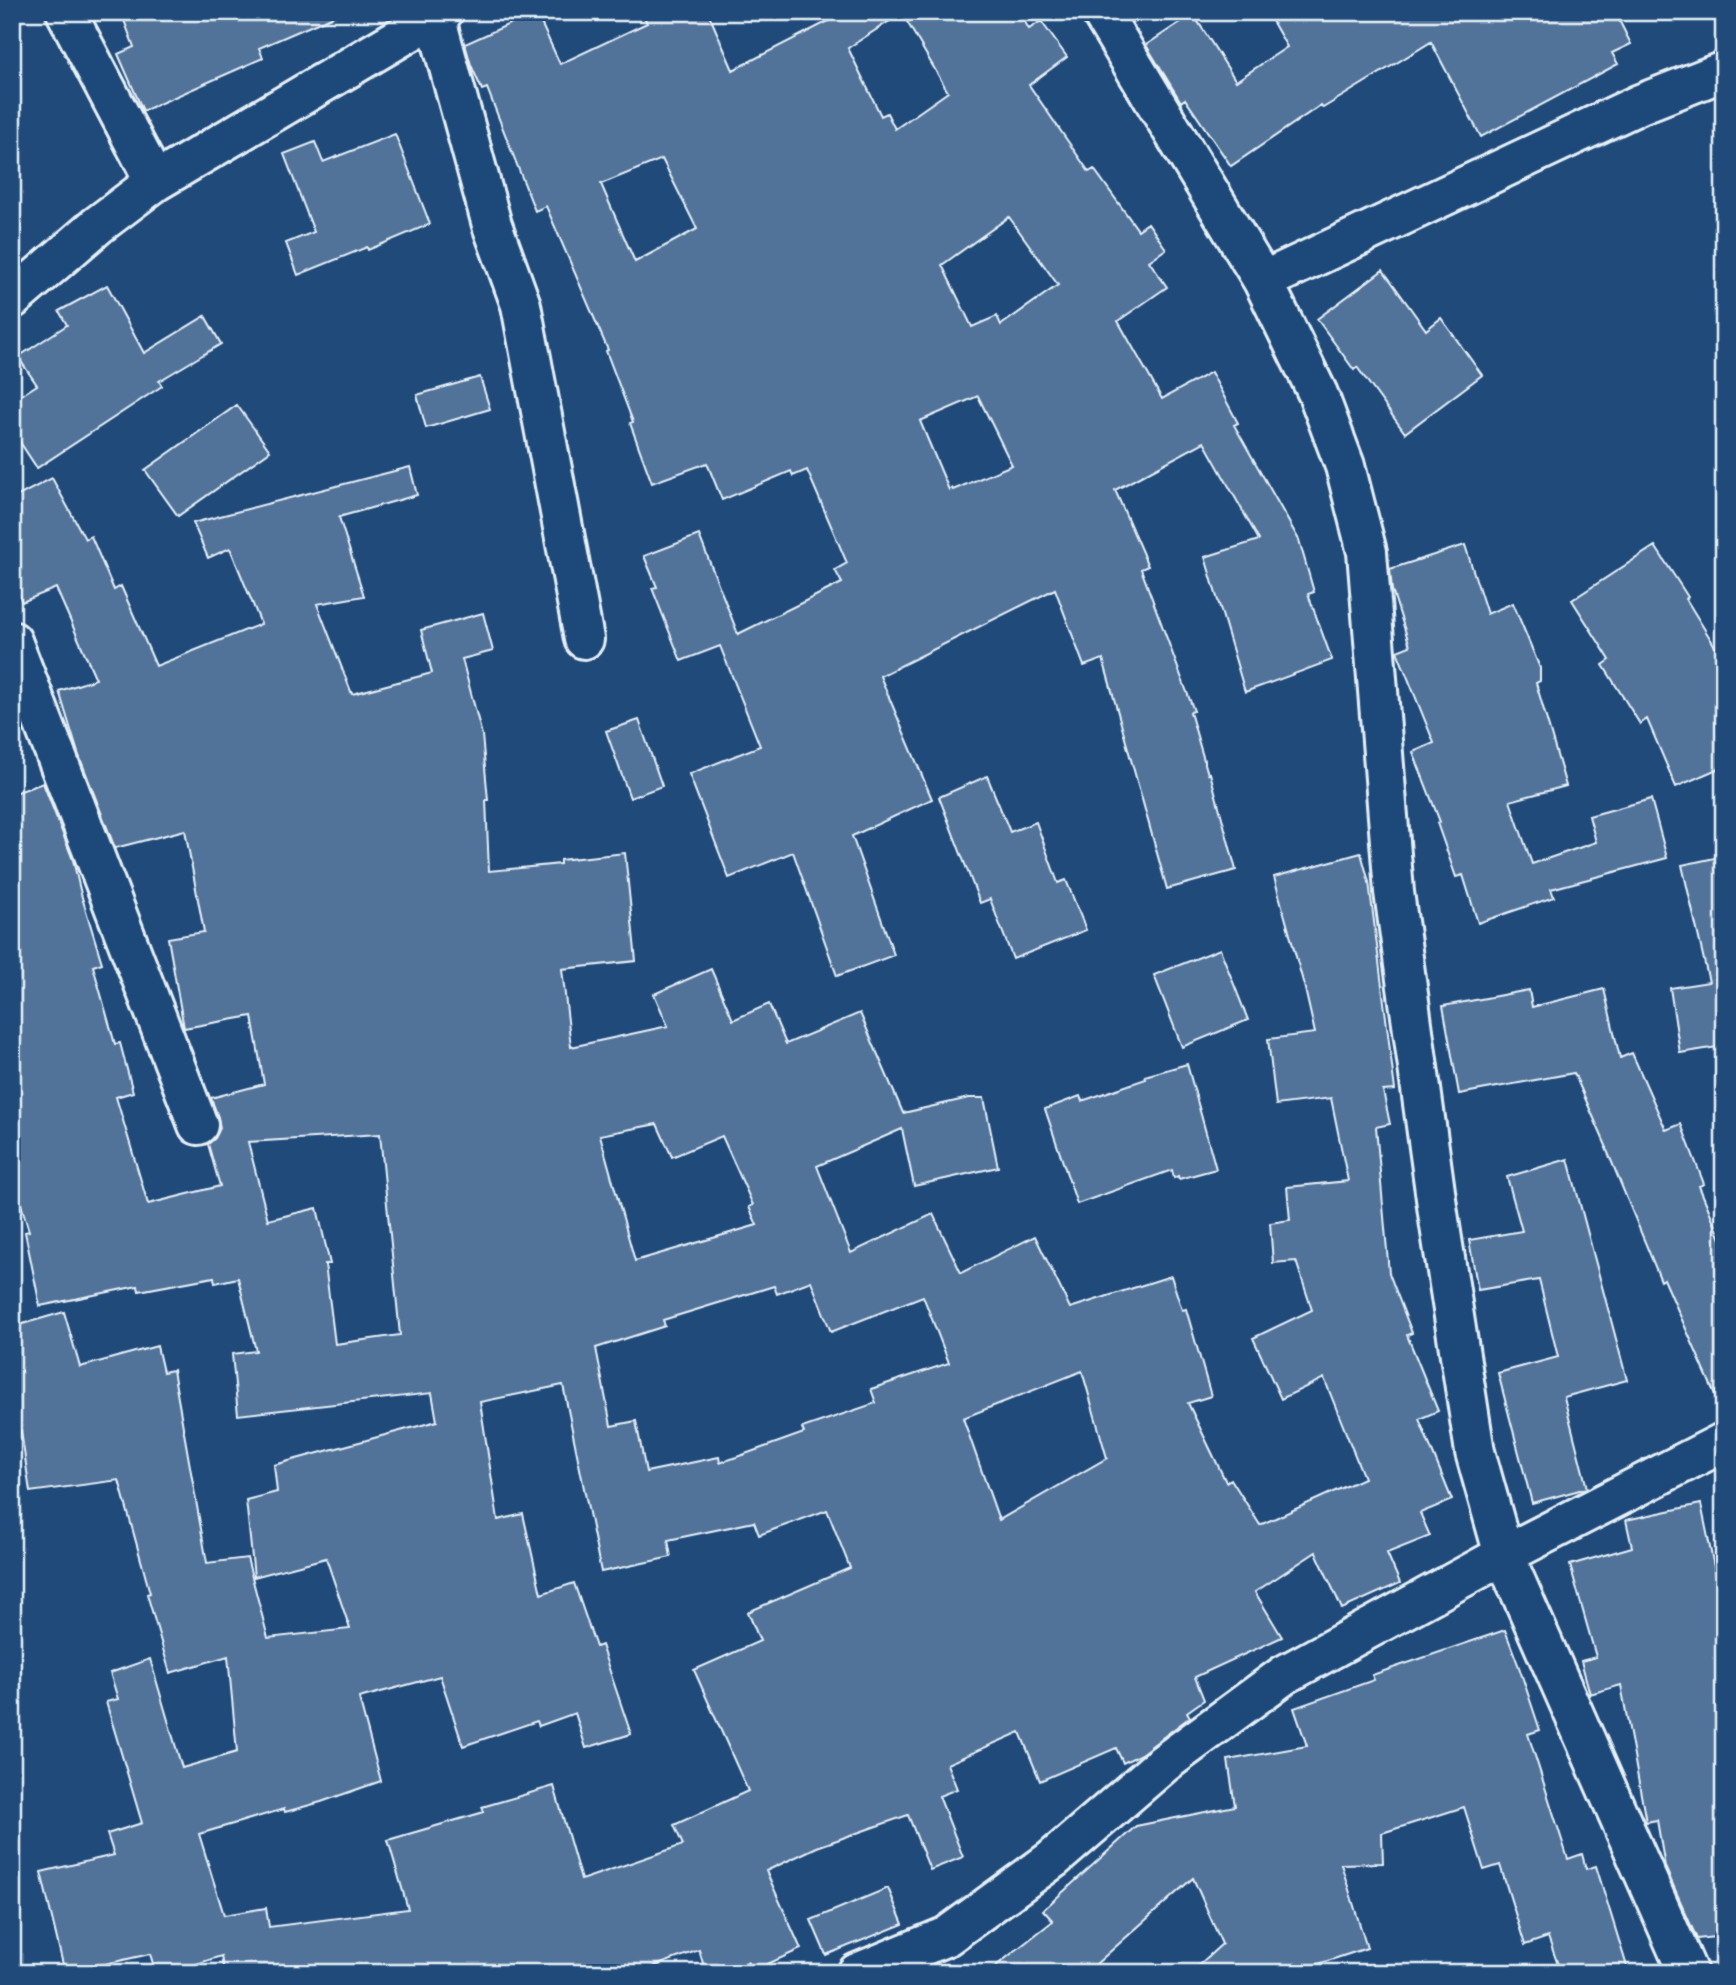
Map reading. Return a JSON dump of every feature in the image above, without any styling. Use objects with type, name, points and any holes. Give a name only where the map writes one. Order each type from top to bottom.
[{"type":"street","points":[[66,12],[155,181]]},
{"type":"street","points":[[1101,12],[1263,281],[1318,394],[1345,466],[1367,552],[1394,892],[1438,1213],[1475,1452],[1504,1555],[1688,1973]]},
{"type":"street","points":[[12,299],[98,225],[155,181],[439,14],[492,225],[522,305],[584,639]]},
{"type":"street","points":[[1263,281],[1640,104],[1724,71]]},
{"type":"street","points":[[12,641],[198,1125]]},
{"type":"street","points":[[857,1973],[947,1936],[1054,1859],[1163,1764],[1284,1675],[1504,1555],[1724,1442]]},
{"type":"building","points":[[121,12],[343,12],[259,48],[263,58],[143,111],[118,54],[134,47]]},
{"type":"building","points":[[536,12],[560,64],[647,23],[642,12],[708,12],[733,70],[846,12],[1019,12],[1029,29],[1041,21],[1067,57],[1029,85],[1089,172],[1094,169],[1138,230],[1148,223],[1166,249],[1149,261],[1167,287],[1118,321],[1162,399],[1211,372],[1238,423],[1234,425],[1299,540],[1314,592],[1308,594],[1332,660],[1245,692],[1205,557],[1259,540],[1204,442],[1115,490],[1148,566],[1141,569],[1194,711],[1190,712],[1208,774],[1210,773],[1236,870],[1167,889],[1103,659],[1084,666],[1055,589],[880,676],[932,799],[852,836],[894,955],[837,976],[793,852],[729,878],[689,774],[760,746],[720,646],[681,661],[652,588],[657,587],[644,556],[699,535],[738,634],[842,583],[835,570],[847,563],[807,470],[793,476],[791,471],[722,500],[707,463],[652,483],[630,423],[633,422],[606,351],[608,350],[546,206],[535,211],[487,88],[482,90],[465,44]],"holes":[[[902,13],[948,92],[895,129],[887,113],[881,116],[848,48]],[[662,159],[697,229],[635,262],[601,184]],[[1009,217],[1058,285],[1001,325],[997,316],[972,327],[942,265]],[[978,396],[1012,465],[949,490],[920,421]]]},
{"type":"building","points":[[1267,12],[1615,12],[1631,44],[1612,53],[1618,64],[1481,137],[1431,42],[1323,108],[1321,105],[1231,166],[1185,99],[1181,102],[1146,45],[1193,14],[1236,81],[1287,47]]},
{"type":"building","points":[[395,134],[430,224],[298,275],[286,243],[314,232],[284,154],[315,142],[323,162]]},
{"type":"building","points":[[1383,270],[1426,330],[1441,318],[1482,375],[1405,433],[1357,367],[1354,370],[1317,319]]},
{"type":"building","points":[[107,285],[144,353],[205,316],[221,344],[159,381],[162,386],[37,468],[12,430],[12,401],[37,385],[18,357],[67,325],[59,311]]},
{"type":"building","points":[[480,377],[490,409],[426,428],[417,395]]},
{"type":"building","points":[[237,405],[270,451],[178,516],[145,470]]},
{"type":"building","points":[[410,467],[417,495],[339,517],[364,596],[317,604],[352,694],[432,673],[421,630],[483,613],[493,651],[462,659],[482,735],[488,800],[489,871],[560,864],[560,860],[625,853],[636,961],[562,969],[571,1047],[668,1026],[654,994],[711,969],[733,1020],[769,1004],[786,1044],[860,1013],[903,1113],[969,1098],[984,1098],[998,1167],[914,1186],[902,1129],[817,1166],[851,1253],[933,1214],[961,1273],[1035,1236],[1070,1308],[1171,1276],[1182,1310],[1186,1309],[1211,1396],[1188,1403],[1226,1482],[1231,1479],[1260,1525],[1364,1478],[1324,1378],[1281,1399],[1253,1338],[1312,1310],[1296,1261],[1273,1263],[1270,1223],[1290,1220],[1287,1187],[1348,1181],[1331,1098],[1276,1105],[1268,1039],[1315,1033],[1274,877],[1361,853],[1369,882],[1395,1090],[1383,1091],[1390,1124],[1376,1127],[1389,1273],[1412,1333],[1407,1335],[1438,1411],[1419,1419],[1452,1500],[1420,1513],[1430,1536],[1387,1553],[1400,1583],[1342,1609],[1316,1552],[1255,1592],[1282,1637],[1195,1677],[1204,1700],[1187,1712],[1190,1717],[1141,1754],[1123,1763],[1116,1748],[1040,1781],[1020,1732],[947,1764],[957,1789],[939,1796],[963,1857],[930,1870],[908,1815],[817,1847],[766,1871],[801,1949],[752,1971],[748,1962],[716,1973],[706,1973],[699,1950],[636,1973],[224,1973],[221,1956],[169,1973],[156,1973],[150,1954],[65,1973],[41,1872],[114,1855],[107,1834],[142,1823],[106,1702],[118,1699],[110,1673],[150,1659],[182,1768],[237,1752],[228,1656],[170,1673],[119,1480],[30,1492],[21,1431],[12,1397],[12,1327],[64,1312],[80,1367],[157,1346],[163,1372],[173,1370],[207,1563],[247,1558],[268,1638],[350,1629],[326,1558],[254,1577],[246,1500],[277,1492],[274,1465],[437,1421],[432,1393],[238,1415],[232,1354],[256,1351],[238,1278],[215,1283],[214,1277],[139,1291],[138,1286],[40,1306],[25,1232],[29,1231],[12,1174],[12,794],[43,783],[73,860],[102,963],[93,966],[115,1044],[120,1043],[133,1092],[116,1097],[148,1204],[220,1186],[208,1144],[220,1128],[211,1098],[264,1084],[252,1016],[184,1028],[168,938],[204,932],[185,830],[115,848],[78,753],[59,691],[96,679],[56,588],[22,602],[12,577],[12,499],[52,478],[85,539],[91,536],[114,590],[121,586],[156,666],[261,624],[230,548],[208,558],[193,523]],"holes":[[[657,1124],[672,1157],[722,1136],[753,1205],[749,1207],[757,1225],[635,1261],[600,1135]],[[380,1134],[400,1335],[335,1344],[325,1264],[330,1264],[317,1208],[268,1220],[248,1142]],[[811,1281],[831,1332],[923,1296],[949,1363],[871,1389],[876,1403],[802,1428],[804,1433],[720,1463],[719,1457],[646,1472],[636,1421],[611,1426],[596,1348],[665,1326],[663,1320],[774,1286],[777,1294]],[[1082,1371],[1107,1458],[999,1520],[963,1418]],[[563,1385],[601,1572],[671,1557],[668,1540],[754,1522],[759,1535],[827,1510],[850,1568],[748,1612],[760,1641],[694,1670],[748,1791],[674,1825],[683,1845],[581,1880],[554,1786],[482,1807],[484,1812],[388,1840],[408,1909],[269,1927],[266,1908],[224,1915],[199,1834],[284,1809],[285,1812],[321,1802],[381,1781],[359,1698],[440,1676],[463,1746],[537,1721],[539,1726],[575,1713],[586,1748],[631,1734],[601,1645],[596,1647],[574,1583],[541,1594],[523,1514],[498,1520],[480,1402]]]},
{"type":"building","points":[[1465,545],[1487,614],[1513,603],[1540,668],[1540,681],[1536,683],[1566,786],[1510,801],[1532,864],[1596,842],[1589,816],[1651,799],[1667,858],[1551,889],[1554,897],[1478,923],[1463,875],[1456,877],[1437,823],[1440,822],[1413,752],[1434,743],[1397,651],[1410,646],[1392,590],[1390,569]]},
{"type":"building","points":[[1655,546],[1724,661],[1724,766],[1676,787],[1647,719],[1640,724],[1603,665],[1610,660],[1572,600]]},
{"type":"building","points":[[639,720],[662,786],[630,798],[606,731]]},
{"type":"building","points":[[987,776],[1010,832],[1036,822],[1058,883],[1066,880],[1086,930],[1013,959],[990,899],[980,903],[939,797]]},
{"type":"building","points":[[1724,856],[1724,1046],[1680,1053],[1670,988],[1709,982],[1682,865]]},
{"type":"building","points":[[1220,949],[1248,1020],[1182,1047],[1154,975]]},
{"type":"building","points":[[1604,989],[1620,1058],[1632,1053],[1666,1130],[1681,1124],[1704,1184],[1699,1186],[1724,1246],[1724,1415],[1664,1279],[1661,1281],[1574,1073],[1459,1094],[1443,1006],[1529,990],[1532,1007]]},
{"type":"building","points":[[1187,1064],[1216,1169],[1179,1179],[1178,1176],[1174,1178],[1172,1170],[1077,1204],[1045,1109],[1080,1096],[1082,1101],[1146,1079],[1145,1076]]},
{"type":"building","points":[[1568,1159],[1627,1380],[1564,1397],[1587,1488],[1532,1503],[1498,1373],[1558,1357],[1539,1280],[1478,1290],[1469,1240],[1522,1231],[1507,1177]]},
{"type":"building","points":[[1701,1504],[1724,1615],[1724,1936],[1697,1939],[1665,1867],[1657,1820],[1646,1822],[1621,1685],[1590,1694],[1581,1661],[1596,1657],[1570,1565],[1632,1547],[1626,1520]]},
{"type":"building","points":[[1505,1630],[1540,1730],[1528,1734],[1568,1859],[1582,1854],[1586,1869],[1596,1866],[1629,1973],[1561,1973],[1548,1937],[1525,1945],[1500,1865],[1484,1870],[1464,1807],[1382,1833],[1383,1863],[1341,1864],[1367,1948],[1291,1973],[1190,1973],[1222,1944],[1193,1878],[1086,1973],[987,1973],[1053,1921],[1043,1910],[1136,1826],[1235,1806],[1228,1760],[1307,1746],[1294,1708],[1374,1680],[1372,1675]]},
{"type":"building","points":[[888,1888],[903,1924],[826,1955],[811,1920]]}]
